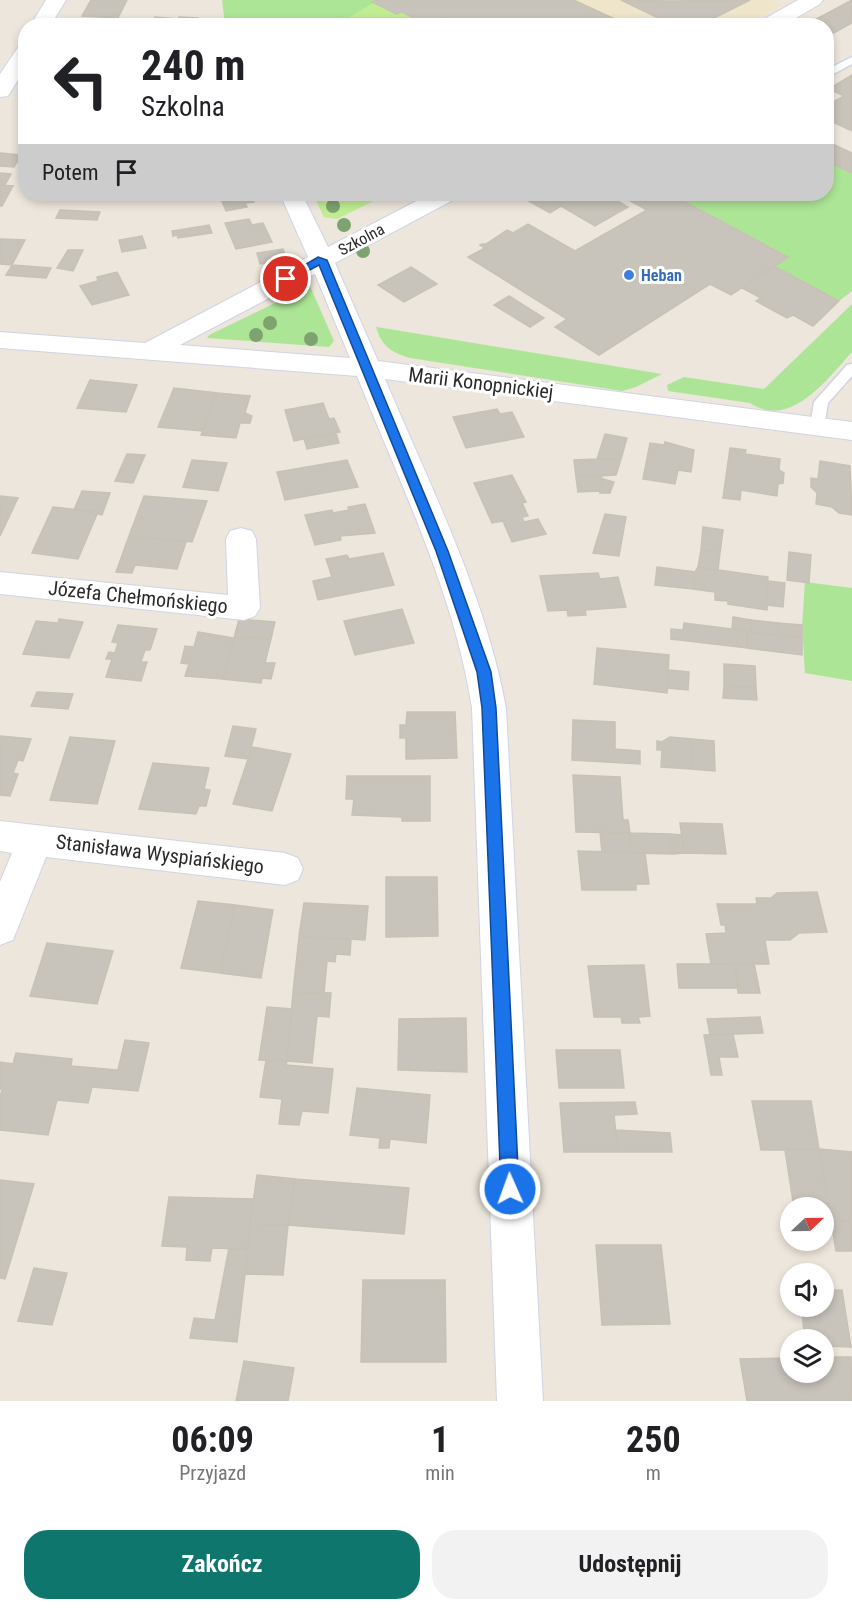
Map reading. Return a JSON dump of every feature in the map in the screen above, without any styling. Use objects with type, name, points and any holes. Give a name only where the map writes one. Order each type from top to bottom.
[{"type":"street","points":[[45,18],[56,0]]},
{"type":"street","points":[[780,18],[813,0]]},
{"type":"street","points":[[0,91],[18,64]]},
{"type":"street","points":[[294,201],[322,260],[442,551],[484,672],[489,720],[520,1401]]},
{"type":"street","name":"Szkolna","points":[[147,352],[434,201]]},
{"type":"street","name":"Marii Konopnickiej","points":[[0,339],[367,369],[852,431]]},
{"type":"street","name":"Józefa Chełmońskiego","points":[[0,583],[244,608],[241,539]]},
{"type":"street","name":"Stanisława Wyspiańskiego","points":[[0,836],[285,869]]},
{"type":"street","name":"Stanisława Wyspiańskiego","points":[[0,928],[35,839]]},
{"type":"lane","points":[[834,70],[852,60]]},
{"type":"lane","points":[[817,426],[821,402],[852,368]]},
{"type":"shaded area","points":[[576,0],[771,0],[782,5],[756,18],[611,18]]},
{"type":"green space","points":[[222,0],[378,0],[373,2],[408,18],[224,18]]},
{"type":"green space","points":[[378,0],[576,0],[613,18],[348,18]]},
{"type":"green space","points":[[834,164],[852,173],[852,291],[839,301],[774,266],[787,256],[683,201],[834,201]]},
{"type":"green space","points":[[316,201],[374,201],[337,219],[324,217]]},
{"type":"green space","points":[[310,286],[334,341],[329,347],[207,338],[209,335]]},
{"type":"green space","points":[[852,304],[852,352],[820,387],[794,406],[780,410],[765,410],[750,403],[668,391],[667,385],[684,377],[764,389]]},
{"type":"green space","points":[[376,327],[662,374],[622,391],[410,358],[388,348]]},
{"type":"green space","points":[[805,582],[852,588],[852,681],[805,673],[802,626]]},
{"type":"building","points":[[91,0],[127,0],[118,18],[82,16]]},
{"type":"building","points":[[378,0],[573,0],[613,18],[414,18],[402,12],[396,14],[372,2]]},
{"type":"building","points":[[621,0],[750,0],[714,18],[658,18]]},
{"type":"building","points":[[852,0],[852,23],[834,33],[834,18],[818,18]]},
{"type":"building","points":[[852,75],[852,131],[834,123],[834,102],[844,96],[834,91],[834,86]]},
{"type":"building","points":[[834,145],[852,153],[852,173],[834,165]]},
{"type":"building","points":[[0,153],[18,155],[14,167],[0,166]]},
{"type":"building","points":[[0,173],[11,174],[5,185],[0,185]]},
{"type":"building","points":[[0,185],[13,186],[2,206],[0,206]]},
{"type":"building","points":[[222,201],[254,202],[245,203],[247,207],[226,211]]},
{"type":"building","name":"Heban","points":[[529,201],[617,201],[628,207],[595,226],[561,206],[550,213]]},
{"type":"building","name":"Heban","points":[[631,201],[683,201],[788,257],[731,295],[710,284],[599,355],[555,327],[567,319],[468,257],[485,248],[480,245],[486,244],[507,230],[513,233],[528,224],[575,251],[647,210]]},
{"type":"building","points":[[60,210],[100,212],[97,220],[56,218]]},
{"type":"building","points":[[249,219],[252,225],[263,223],[272,242],[236,249],[225,223]]},
{"type":"building","points":[[209,225],[212,233],[178,238],[177,235],[173,236],[172,231]]},
{"type":"building","points":[[142,236],[146,248],[122,252],[119,240]]},
{"type":"building","points":[[0,239],[25,240],[12,265],[0,264]]},
{"type":"building","points":[[283,249],[287,260],[260,264],[257,253]]},
{"type":"building","points":[[68,250],[83,250],[73,271],[57,268]]},
{"type":"building","points":[[12,265],[51,268],[46,278],[6,275]]},
{"type":"building","points":[[774,266],[839,301],[813,326],[793,315],[787,318],[756,301],[761,298],[742,288]]},
{"type":"building","points":[[411,267],[437,284],[404,302],[378,285]]},
{"type":"building","points":[[117,272],[129,295],[92,305],[80,286],[98,281],[97,277]]},
{"type":"building","points":[[509,296],[544,318],[530,327],[494,305]]},
{"type":"building","points":[[90,380],[137,385],[126,412],[77,408]]},
{"type":"building","points":[[174,388],[217,393],[202,431],[158,427]]},
{"type":"building","points":[[217,393],[250,396],[245,413],[252,416],[250,423],[240,423],[236,438],[201,435]]},
{"type":"building","points":[[323,403],[329,419],[334,418],[340,432],[294,441],[285,410]]},
{"type":"building","points":[[497,409],[500,414],[512,412],[524,437],[466,448],[453,417]]},
{"type":"building","points":[[336,433],[339,443],[307,449],[304,439]]},
{"type":"building","points":[[605,434],[627,438],[621,459],[597,459]]},
{"type":"building","points":[[665,442],[694,450],[691,472],[678,470],[675,484],[643,479],[650,443],[664,445]]},
{"type":"building","points":[[730,448],[746,450],[745,454],[780,459],[779,470],[784,473],[783,483],[778,484],[777,496],[741,490],[740,500],[723,498]]},
{"type":"building","points":[[127,454],[145,455],[133,483],[115,481]]},
{"type":"building","points":[[621,459],[616,475],[576,477],[574,460]]},
{"type":"building","points":[[192,460],[227,463],[218,491],[183,487]]},
{"type":"building","points":[[347,460],[358,487],[285,500],[277,472]]},
{"type":"building","points":[[820,461],[850,466],[852,515],[839,513],[832,507],[816,504],[817,493],[811,487],[811,478],[818,479]]},
{"type":"building","points":[[512,475],[526,502],[522,503],[528,516],[522,517],[524,522],[538,519],[546,534],[512,542],[503,521],[492,523],[474,483]]},
{"type":"building","points":[[602,476],[600,491],[578,492],[576,477]]},
{"type":"building","points":[[603,479],[614,482],[610,493],[600,493]]},
{"type":"building","points":[[82,491],[110,493],[102,515],[74,510]]},
{"type":"building","points":[[0,496],[18,498],[0,536]]},
{"type":"building","points":[[144,496],[207,501],[192,542],[129,536]]},
{"type":"building","points":[[365,504],[375,533],[340,536],[341,540],[315,545],[305,515],[332,510],[333,513]]},
{"type":"building","points":[[53,507],[98,512],[78,559],[32,553]]},
{"type":"building","points":[[605,514],[626,517],[619,556],[593,553]]},
{"type":"building","points":[[703,527],[723,530],[720,553],[701,550]]},
{"type":"building","points":[[129,536],[186,542],[177,569],[135,565],[132,573],[116,572]]},
{"type":"building","points":[[701,550],[720,553],[718,570],[698,567]]},
{"type":"building","points":[[789,552],[811,555],[809,583],[787,580]]},
{"type":"building","points":[[383,553],[394,585],[318,600],[313,581],[332,577],[326,559],[347,555],[349,559]]},
{"type":"building","points":[[657,567],[695,572],[693,589],[655,585]]},
{"type":"building","points":[[698,567],[768,577],[767,610],[728,604],[728,601],[715,600],[715,592],[693,589],[695,572]]},
{"type":"building","points":[[598,573],[600,579],[618,577],[626,607],[585,610],[586,615],[568,616],[567,610],[548,611],[540,576]]},
{"type":"building","points":[[768,581],[785,583],[783,607],[767,605]]},
{"type":"building","points":[[402,609],[414,643],[355,655],[344,621]]},
{"type":"building","points":[[733,617],[751,620],[751,632],[732,629]]},
{"type":"building","points":[[59,619],[83,622],[69,658],[23,654],[36,621],[58,623]]},
{"type":"building","points":[[239,619],[275,622],[271,639],[234,638]]},
{"type":"building","points":[[751,620],[778,623],[778,635],[751,632]]},
{"type":"building","points":[[684,623],[747,631],[747,648],[671,639],[671,629],[683,630]]},
{"type":"building","points":[[778,623],[802,625],[802,638],[778,635]]},
{"type":"building","points":[[118,625],[157,629],[150,650],[145,650],[141,662],[147,662],[141,681],[106,677],[112,659],[106,659],[109,652],[115,653],[118,643],[112,642]]},
{"type":"building","points":[[747,631],[802,638],[802,655],[747,648]]},
{"type":"building","points":[[198,632],[234,638],[223,679],[185,676],[189,664],[181,663],[185,646],[194,647]]},
{"type":"building","points":[[248,637],[271,639],[265,663],[275,663],[271,679],[262,678],[261,683],[223,679],[234,638],[248,639]]},
{"type":"building","points":[[597,648],[669,655],[667,693],[594,684]]},
{"type":"building","points":[[724,664],[755,666],[756,688],[724,686]]},
{"type":"building","points":[[669,670],[689,672],[688,690],[668,688]]},
{"type":"building","points":[[724,686],[756,688],[757,700],[723,698]]},
{"type":"building","points":[[37,692],[73,694],[68,709],[31,706]]},
{"type":"building","points":[[407,712],[455,712],[457,758],[406,759],[406,738],[400,738],[400,725],[406,725]]},
{"type":"building","points":[[573,720],[615,722],[615,749],[640,751],[640,764],[572,760]]},
{"type":"building","points":[[233,726],[256,729],[248,759],[225,756]]},
{"type":"building","points":[[0,736],[31,739],[23,761],[18,760],[13,773],[18,774],[10,796],[0,795]]},
{"type":"building","points":[[70,737],[115,741],[97,804],[50,800]]},
{"type":"building","points":[[670,737],[692,739],[691,769],[661,767],[662,750],[657,750],[657,741],[662,742]]},
{"type":"building","points":[[692,739],[714,741],[715,771],[691,769]]},
{"type":"building","points":[[252,747],[291,754],[272,811],[233,804]]},
{"type":"building","points":[[153,763],[209,768],[204,789],[210,790],[206,806],[199,806],[196,814],[139,809]]},
{"type":"building","points":[[573,775],[620,777],[623,820],[628,820],[630,833],[576,832]]},
{"type":"building","points":[[347,776],[430,776],[430,821],[402,821],[402,817],[352,815],[354,799],[346,799]]},
{"type":"building","points":[[680,823],[722,824],[726,854],[684,853]]},
{"type":"building","points":[[600,832],[630,833],[631,853],[602,852]]},
{"type":"building","points":[[630,833],[671,834],[673,854],[631,853]]},
{"type":"building","points":[[671,834],[682,835],[684,853],[673,854]]},
{"type":"building","points":[[578,851],[645,853],[649,884],[636,884],[636,890],[582,890]]},
{"type":"building","points":[[386,877],[437,877],[438,936],[386,937]]},
{"type":"building","points":[[817,892],[827,932],[799,933],[790,940],[765,940],[769,964],[711,964],[706,934],[726,933],[725,925],[721,925],[717,904],[757,904],[756,898],[771,898],[777,893]]},
{"type":"building","points":[[198,901],[235,905],[220,973],[181,968]]},
{"type":"building","points":[[304,903],[368,906],[365,940],[299,936]]},
{"type":"building","points":[[235,905],[273,910],[261,978],[220,973]]},
{"type":"building","points":[[299,937],[351,939],[350,955],[336,954],[335,962],[327,961],[324,993],[293,992]]},
{"type":"building","points":[[47,943],[113,951],[97,1004],[30,996]]},
{"type":"building","points":[[754,963],[760,993],[738,993],[735,964]]},
{"type":"building","points":[[677,964],[735,964],[739,988],[679,988]]},
{"type":"building","points":[[644,965],[650,1016],[638,1017],[640,1023],[622,1023],[621,1017],[594,1017],[588,966]]},
{"type":"building","points":[[293,992],[331,993],[329,1017],[317,1016],[312,1063],[287,1061]]},
{"type":"building","points":[[267,1007],[292,1009],[287,1061],[259,1060]]},
{"type":"building","points":[[760,1017],[763,1033],[710,1035],[707,1019]]},
{"type":"building","points":[[466,1018],[467,1072],[398,1070],[399,1019]]},
{"type":"building","points":[[733,1034],[738,1057],[719,1057],[722,1075],[711,1075],[704,1035]]},
{"type":"building","points":[[125,1040],[149,1043],[138,1091],[92,1087],[88,1103],[57,1100],[48,1135],[0,1130],[2,1090],[0,1089],[0,1062],[13,1064],[16,1053],[72,1059],[71,1066],[118,1070]]},
{"type":"building","points":[[556,1050],[620,1050],[624,1088],[559,1088]]},
{"type":"building","points":[[266,1060],[287,1061],[286,1065],[333,1069],[328,1113],[302,1111],[299,1125],[279,1124],[282,1099],[260,1097]]},
{"type":"building","points":[[357,1088],[430,1095],[426,1143],[390,1139],[389,1148],[379,1148],[380,1138],[350,1135]]},
{"type":"building","points":[[752,1101],[811,1101],[819,1149],[761,1150]]},
{"type":"building","points":[[635,1102],[637,1114],[614,1115],[618,1152],[564,1152],[560,1103]]},
{"type":"building","points":[[616,1130],[670,1133],[672,1152],[618,1152]]},
{"type":"building","points":[[819,1149],[852,1152],[852,1221],[834,1221],[834,1197],[827,1197]]},
{"type":"building","points":[[819,1149],[827,1197],[792,1197],[785,1150]]},
{"type":"building","points":[[257,1175],[295,1179],[288,1225],[250,1224]]},
{"type":"building","points":[[295,1179],[409,1188],[404,1234],[288,1225]]},
{"type":"building","points":[[0,1180],[34,1184],[5,1279],[0,1278]]},
{"type":"building","points":[[169,1197],[253,1199],[248,1249],[212,1248],[210,1261],[186,1260],[187,1247],[162,1246]]},
{"type":"building","points":[[834,1221],[852,1221],[852,1251],[836,1251]]},
{"type":"building","points":[[250,1224],[288,1225],[283,1275],[246,1274]]},
{"type":"building","points":[[596,1245],[661,1245],[670,1324],[602,1325]]},
{"type":"building","points":[[229,1248],[248,1249],[237,1342],[190,1338],[194,1318],[215,1320]]},
{"type":"building","points":[[34,1268],[67,1273],[52,1325],[18,1321]]},
{"type":"building","points":[[363,1280],[445,1280],[446,1362],[361,1362]]},
{"type":"building","points":[[834,1290],[842,1290],[851,1347],[834,1346],[834,1329],[804,1329],[802,1317],[834,1317]]},
{"type":"building","points":[[834,1357],[851,1357],[852,1401],[747,1401],[740,1359],[780,1358],[780,1383],[834,1383]]},
{"type":"building","points":[[244,1361],[294,1368],[288,1401],[236,1401]]},
{"type":"place","name":"Heban","points":[[629,275]]},
{"type":"route","points":[[286,279],[322,260],[442,551],[484,672],[489,708],[510,1189]]}]
